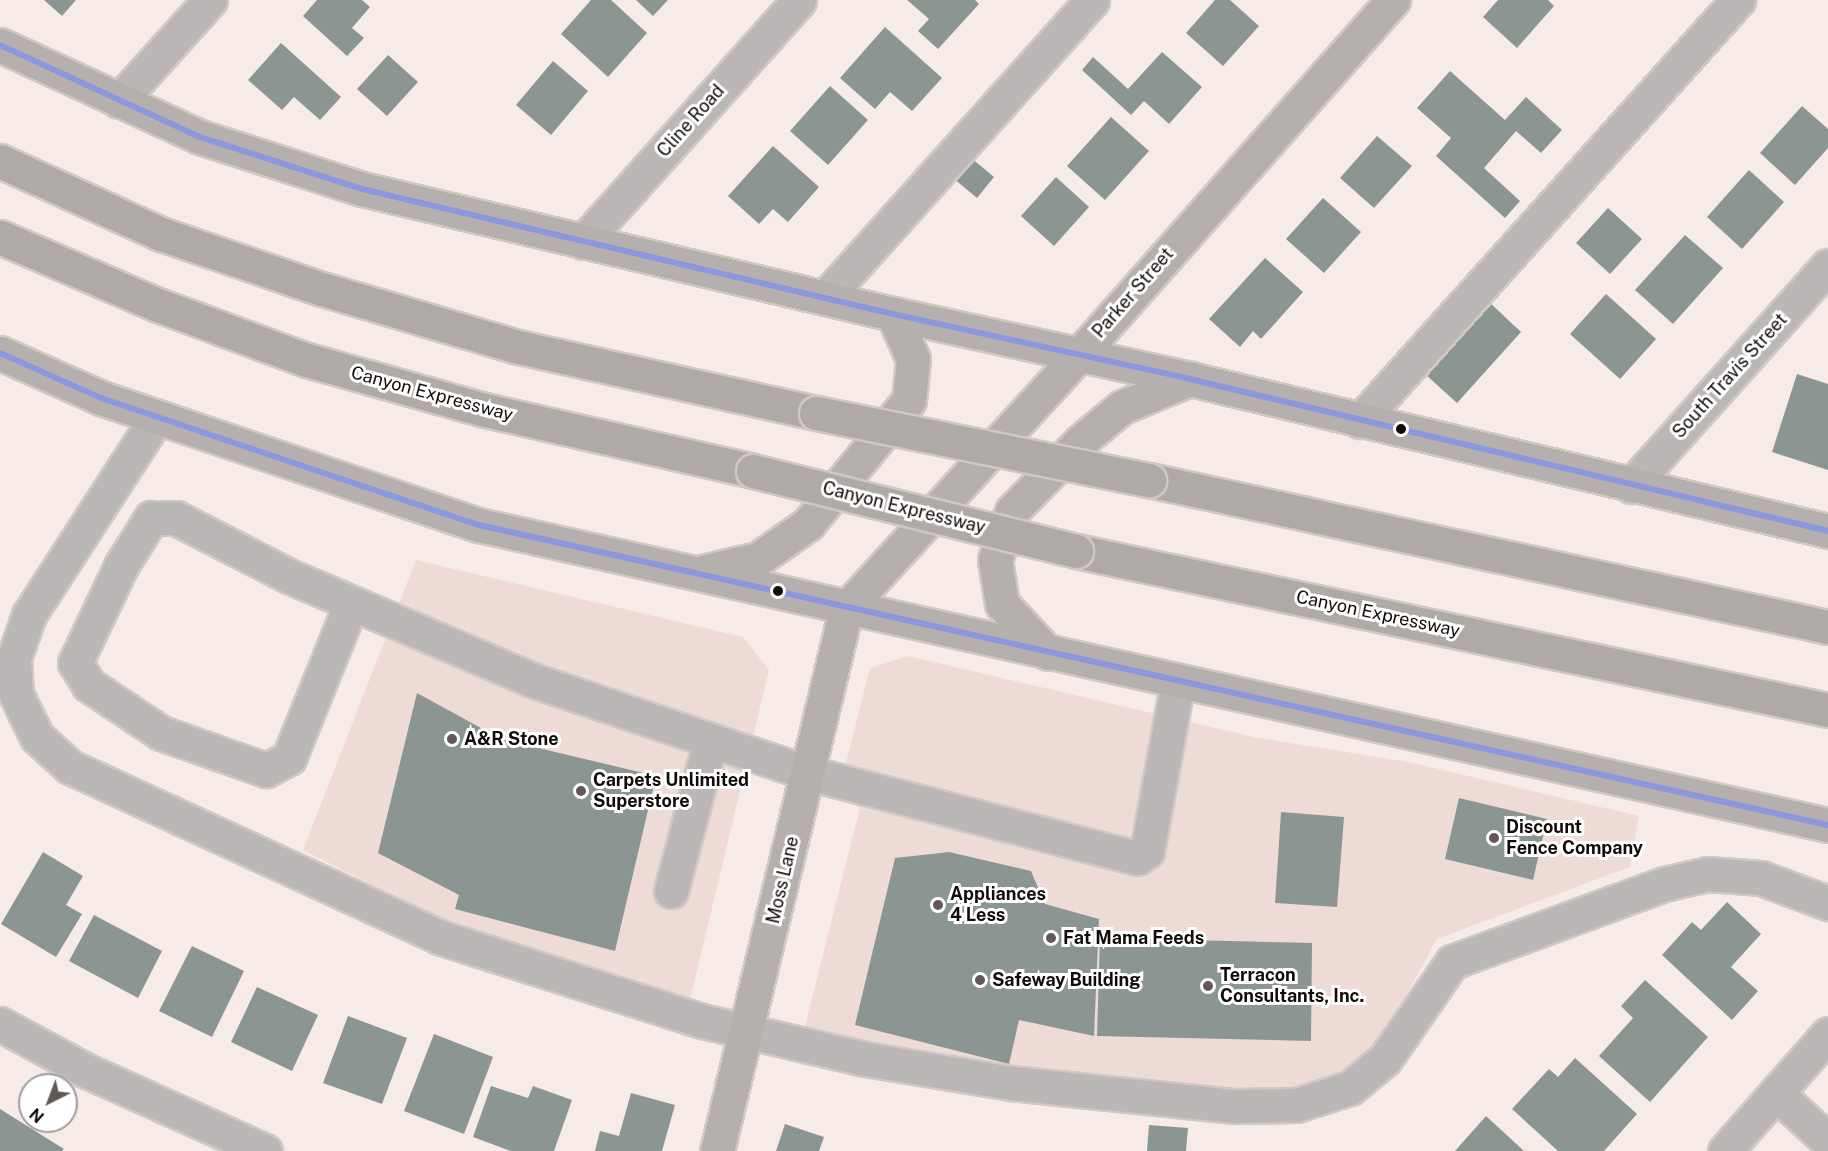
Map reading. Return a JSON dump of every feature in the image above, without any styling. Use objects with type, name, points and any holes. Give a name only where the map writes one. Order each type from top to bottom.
[{"type":"highway","points":[[0,161],[161,234],[322,289],[514,346],[816,413],[1149,480],[1818,624]]},
{"type":"highway","name":"Canyon Expressway","points":[[0,237],[158,305],[308,360],[485,410],[753,471],[1076,551],[1828,710]]},
{"type":"highway","points":[[1669,675],[1828,734]]},
{"type":"main road","name":"Parker Street","points":[[846,609],[1079,355],[1393,0]]},
{"type":"main road","points":[[0,45],[200,137],[362,189],[893,315],[1190,379],[1631,486],[1828,531]]},
{"type":"main road","points":[[694,574],[758,559],[808,524],[850,477],[909,400],[913,359],[893,315]]},
{"type":"main road","points":[[0,353],[100,398],[479,525],[846,609],[1828,825]]},
{"type":"main road","points":[[1048,653],[1002,604],[995,560],[1012,511],[1081,441],[1122,407],[1190,379]]},
{"type":"main road","name":"Moss Lane","points":[[717,1151],[747,1033],[846,609]]},
{"type":"street","points":[[119,101],[210,0]]},
{"type":"street","name":"Cline Road","points":[[583,242],[799,0]]},
{"type":"street","points":[[825,298],[1092,0]]},
{"type":"street","points":[[1360,421],[1738,0]]},
{"type":"street","name":"South Travis Street","points":[[1631,486],[1828,266]]},
{"type":"street","points":[[157,417],[29,615],[14,658],[16,694],[37,737],[70,767],[439,937],[747,1033],[876,1061],[1011,1083],[1233,1106],[1296,1105],[1350,1088],[1385,1059],[1452,962],[1664,884],[1708,874],[1761,878],[1828,903]]},
{"type":"street","points":[[351,604],[289,758],[266,770],[160,733],[89,685],[75,663],[121,566],[151,518],[176,518],[351,604],[532,680],[710,742],[808,773],[1137,858],[1147,850],[1178,681]]},
{"type":"street","points":[[671,891],[710,742]]},
{"type":"street","points":[[0,1024],[87,1071],[265,1151]]},
{"type":"street","points":[[1725,1151],[1828,1034]]},
{"type":"street","points":[[1776,1093],[1828,1141]]},
{"type":"shaded area","points":[[416,560],[743,637],[769,670],[690,1000],[444,921],[303,850]]},
{"type":"shaded area","points":[[908,656],[1254,737],[1413,763],[1639,816],[1630,867],[1437,939],[1383,1038],[1345,1079],[1296,1096],[1011,1072],[804,1030],[860,808],[840,787],[870,668]]},
{"type":"building","points":[[44,0],[76,0],[62,16]]},
{"type":"building","points":[[317,0],[362,0],[370,7],[352,28],[364,38],[347,56],[303,16]]},
{"type":"building","points":[[591,0],[611,0],[647,33],[608,77],[561,34]]},
{"type":"building","points":[[636,0],[668,0],[653,16]]},
{"type":"building","points":[[907,0],[975,0],[979,4],[938,49],[918,31],[929,19]]},
{"type":"building","points":[[1215,0],[1230,0],[1259,26],[1223,66],[1186,33]]},
{"type":"building","points":[[1498,0],[1548,0],[1554,6],[1517,48],[1483,17]]},
{"type":"building","points":[[885,27],[942,78],[912,111],[890,92],[875,109],[840,78]]},
{"type":"building","points":[[281,43],[341,97],[320,120],[294,97],[282,110],[248,80]]},
{"type":"building","points":[[1162,52],[1202,87],[1169,124],[1144,101],[1131,115],[1082,70],[1093,57],[1128,89]]},
{"type":"building","points":[[388,55],[418,82],[387,116],[357,89]]},
{"type":"building","points":[[553,61],[588,91],[551,135],[516,105]]},
{"type":"building","points":[[1450,71],[1505,120],[1526,97],[1562,130],[1541,153],[1516,131],[1484,168],[1520,201],[1505,218],[1436,156],[1451,138],[1417,108]]},
{"type":"building","points":[[830,86],[868,120],[828,165],[790,131]]},
{"type":"building","points":[[1802,106],[1828,129],[1828,148],[1795,185],[1760,153]]},
{"type":"building","points":[[1111,117],[1149,151],[1105,200],[1067,166]]},
{"type":"building","points":[[1377,136],[1412,166],[1374,208],[1340,178]]},
{"type":"building","points":[[773,146],[819,187],[788,222],[773,209],[759,224],[728,196]]},
{"type":"building","points":[[970,157],[994,177],[977,198],[953,178]]},
{"type":"building","points":[[1749,170],[1784,202],[1742,249],[1707,217]]},
{"type":"building","points":[[1056,177],[1089,207],[1054,246],[1021,216]]},
{"type":"building","points":[[1323,198],[1361,232],[1324,273],[1286,239]]},
{"type":"building","points":[[1608,208],[1642,239],[1610,274],[1576,243]]},
{"type":"building","points":[[1685,235],[1723,268],[1673,324],[1635,290]]},
{"type":"building","points":[[1265,258],[1303,292],[1261,339],[1253,331],[1240,347],[1209,319]]},
{"type":"building","points":[[1606,294],[1656,339],[1620,379],[1570,334]]},
{"type":"building","points":[[1489,302],[1521,332],[1457,403],[1425,374]]},
{"type":"building","points":[[1797,374],[1828,384],[1828,470],[1772,452]]},
{"type":"building","points":[[417,693],[501,739],[656,776],[615,951],[455,909],[459,895],[378,853]]},
{"type":"building","points":[[1459,798],[1547,819],[1533,880],[1445,859]]},
{"type":"building","points":[[1281,812],[1344,817],[1337,907],[1275,903]]},
{"type":"building","points":[[43,852],[83,876],[66,905],[82,914],[56,957],[1,924]]},
{"type":"building","name":"Safeway Building","points":[[949,852],[1031,871],[1045,904],[1099,919],[1094,1036],[1019,1020],[1009,1064],[855,1025],[895,858]]},
{"type":"building","points":[[1727,902],[1761,934],[1731,967],[1758,991],[1732,1020],[1662,955],[1692,922],[1701,930]]},
{"type":"building","points":[[94,915],[162,951],[138,998],[69,961]]},
{"type":"building","points":[[1100,938],[1312,943],[1311,1041],[1097,1036]]},
{"type":"building","points":[[192,946],[244,971],[212,1037],[159,1011]]},
{"type":"building","points":[[1645,980],[1708,1037],[1650,1102],[1599,1056],[1633,1018],[1621,1006]]},
{"type":"building","points":[[257,987],[318,1015],[292,1071],[231,1042]]},
{"type":"building","points":[[348,1016],[407,1038],[382,1104],[323,1083]]},
{"type":"building","points":[[434,1034],[493,1057],[464,1134],[404,1111]]},
{"type":"building","points":[[1575,1058],[1637,1114],[1604,1151],[1558,1151],[1512,1109],[1549,1069],[1558,1077]]},
{"type":"building","points":[[491,1086],[528,1098],[533,1086],[572,1100],[554,1151],[511,1151],[473,1137]]},
{"type":"building","points":[[631,1093],[675,1105],[662,1151],[595,1151],[600,1131],[619,1136]]},
{"type":"building","points":[[0,1109],[18,1120],[18,1133],[38,1133],[64,1149],[62,1151],[0,1151]]},
{"type":"building","points":[[1486,1116],[1524,1151],[1455,1151]]},
{"type":"building","points":[[785,1124],[824,1137],[819,1151],[776,1151]]},
{"type":"building","points":[[1149,1125],[1188,1128],[1186,1151],[1147,1151]]},
{"type":"transit line","points":[[0,45],[200,137],[362,189],[893,314],[1190,379],[1828,531]]},
{"type":"transit line","points":[[0,353],[101,398],[479,525],[1828,825]]},
{"type":"place","name":"A&R Stone","points":[[452,739]]},
{"type":"place","name":"Carpets Unlimited Superstore","points":[[581,791]]},
{"type":"place","name":"Discount Fence Company","points":[[1494,838]]},
{"type":"place","name":"Appliances 4 Less","points":[[938,905]]},
{"type":"place","name":"Fat Mama Feeds","points":[[1051,938]]},
{"type":"place","name":"Safeway Building","points":[[980,980]]},
{"type":"place","name":"Terracon Consultants, Inc.","points":[[1208,986]]}]
